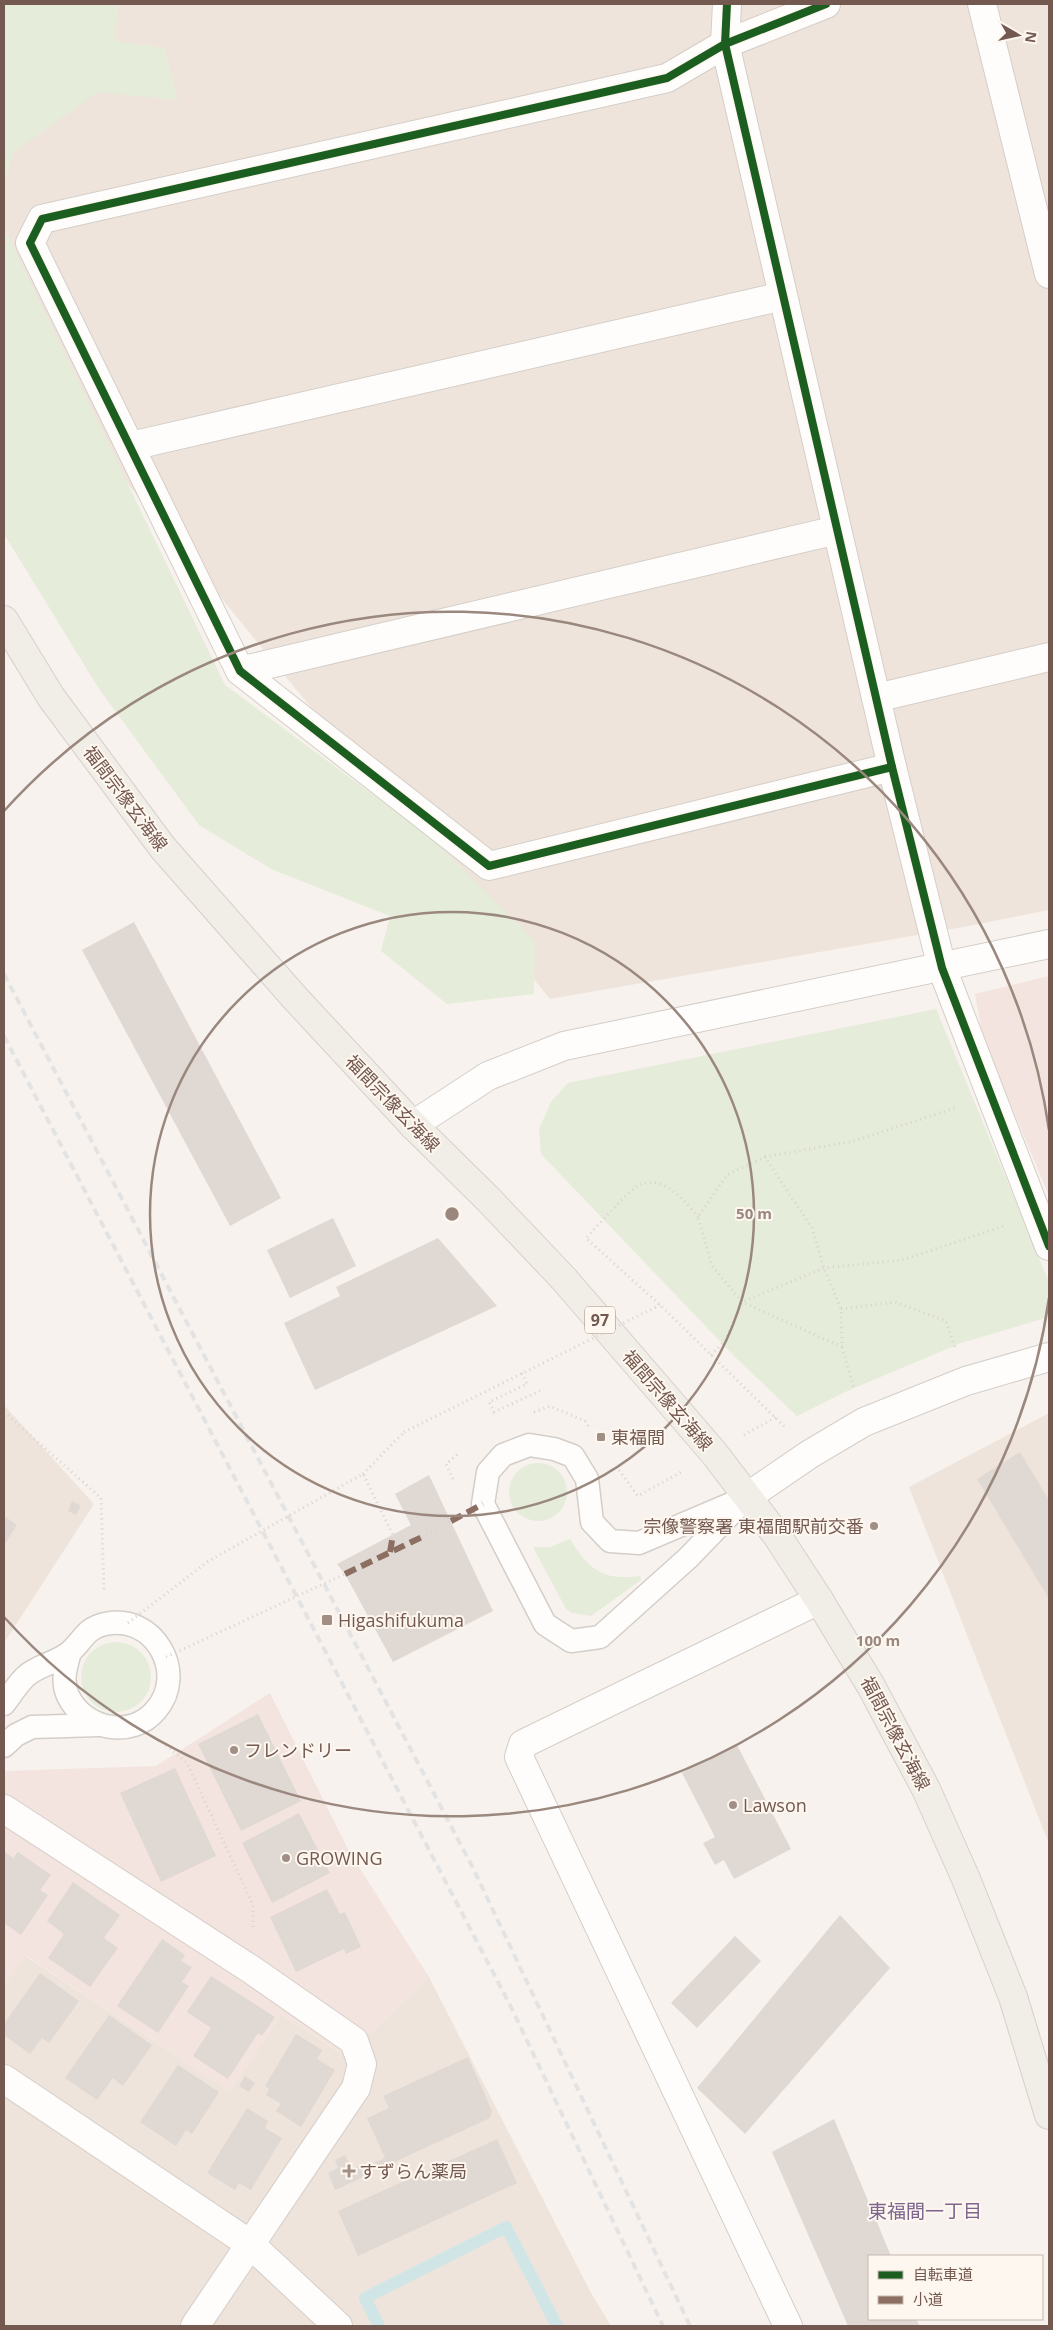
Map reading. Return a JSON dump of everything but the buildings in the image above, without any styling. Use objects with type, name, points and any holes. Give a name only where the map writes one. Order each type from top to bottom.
[{"type":"main road","name":"福間宗像玄海線","points":[[4,620],[51,697],[163,848],[295,998],[413,1125],[489,1200],[564,1279],[714,1453],[778,1537],[871,1686],[938,1816],[966,1879],[1013,1997],[1049,2115]]},
{"type":"street","points":[[727,4],[725,44],[892,767],[942,968],[1049,1246]]},
{"type":"street","points":[[826,4],[725,44],[666,78],[42,219],[30,244],[240,671],[489,866],[892,767]]},
{"type":"street","points":[[982,4],[1049,274]]},
{"type":"street","points":[[131,446],[783,296]]},
{"type":"street","points":[[240,671],[837,530]]},
{"type":"street","points":[[876,698],[1049,657]]},
{"type":"street","points":[[413,1125],[488,1076],[564,1046],[1049,944]]},
{"type":"street","points":[[747,1497],[810,1454],[864,1422],[966,1381],[1049,1358]]},
{"type":"street","points":[[788,2326],[519,1757],[523,1744],[819,1600]]},
{"type":"street","points":[[4,1809],[252,1970],[354,2041],[362,2064],[356,2088],[195,2326]]},
{"type":"street","points":[[4,2079],[250,2244],[338,2326]]},
{"type":"lane","points":[[529,1445],[554,1449],[573,1456],[587,1479],[592,1522],[610,1541],[639,1543],[747,1497],[688,1558],[600,1638],[571,1642],[545,1624],[483,1504],[488,1472],[503,1455],[529,1445]]},
{"type":"lane","points":[[4,1746],[16,1735],[32,1727],[99,1725],[120,1728],[141,1723],[156,1711],[166,1694],[170,1675],[166,1657],[152,1635],[128,1623],[105,1624],[85,1633],[70,1652],[64,1673],[68,1695],[80,1713],[99,1725]]},
{"type":"lane","points":[[4,1704],[25,1677],[70,1652]]},
{"type":"path","points":[[698,1217],[726,1175],[765,1157],[854,1141],[991,1096]]},
{"type":"path","points":[[765,1157],[812,1228],[824,1268],[842,1309],[842,1347],[864,1422]]},
{"type":"path","points":[[776,1417],[660,1305],[586,1238],[640,1184],[655,1182],[679,1194],[698,1217],[712,1266],[742,1302],[842,1347]]},
{"type":"path","points":[[711,1355],[724,1342],[742,1302],[824,1268],[902,1260],[1037,1216]]},
{"type":"path","points":[[842,1309],[895,1302],[946,1320],[966,1381]]},
{"type":"path","points":[[128,1623],[206,1562],[363,1474],[404,1432],[660,1305]]},
{"type":"path","points":[[522,1373],[527,1384],[489,1402],[494,1412],[544,1389]]},
{"type":"path","points":[[4,1412],[101,1498],[105,1624]]},
{"type":"path","points":[[363,1474],[393,1535]]},
{"type":"path","points":[[422,1537],[451,1521]]},
{"type":"path","points":[[166,1657],[345,1574]]},
{"type":"path","points":[[141,1723],[187,1763],[253,1905],[252,1970]]},
{"type":"shaded area","points":[[4,4],[1049,4],[1049,910],[969,926],[550,999],[4,333]]},
{"type":"shaded area","points":[[1049,976],[1049,1196],[983,1038],[975,994]]},
{"type":"shaded area","points":[[4,1405],[94,1504],[4,1643]]},
{"type":"shaded area","points":[[1049,1413],[1049,1844],[909,1487]]},
{"type":"shaded area","points":[[270,1693],[350,1853],[429,1977],[346,2057],[281,2014],[230,2091],[25,1955],[4,1987],[4,1771],[156,1766]]},
{"type":"shaded area","points":[[24,1955],[230,2091],[281,2014],[346,2057],[429,1977],[590,2291],[611,2326],[4,2326],[4,1987]]},
{"type":"green space","points":[[4,4],[118,4],[115,41],[165,48],[178,100],[98,92],[14,152],[4,183]]},
{"type":"green space","points":[[4,228],[225,685],[434,840],[535,941],[534,994],[447,1004],[381,951],[390,916],[271,869],[199,825],[99,689],[4,534]]},
{"type":"green space","points":[[936,1009],[1049,1282],[1049,1317],[961,1343],[845,1392],[797,1416],[735,1357],[541,1154],[539,1129],[551,1102],[568,1083]]},
{"type":"green space","points":[[532,1463],[544,1463],[559,1471],[567,1486],[567,1498],[559,1513],[544,1521],[532,1521],[517,1513],[509,1498],[509,1486],[517,1471]]},
{"type":"green space","points":[[570,1539],[584,1559],[598,1571],[616,1577],[640,1576],[641,1580],[591,1616],[572,1613],[566,1609],[533,1547],[550,1547]]},
{"type":"green space","points":[[116,1642],[129,1645],[141,1652],[148,1664],[151,1677],[148,1690],[141,1702],[129,1709],[116,1712],[103,1709],[91,1702],[84,1690],[81,1677],[84,1664],[91,1652],[103,1645]]},
{"type":"waterway","points":[[379,2326],[365,2298],[506,2227],[557,2326]]},
{"type":"railway","points":[[4,974],[473,1868],[690,2326]]},
{"type":"railway","points":[[4,1036],[510,2005],[663,2326]]},
{"type":"marked path","points":[[451,1521],[483,1504]]},
{"type":"marked path","points":[[390,1552],[393,1535]]},
{"type":"marked path","points":[[345,1574],[422,1537]]},
{"type":"cycle path","points":[[727,4],[725,44],[892,767],[942,968],[1049,1246]]},
{"type":"cycle path","points":[[826,4],[725,44],[667,78],[42,219],[30,243],[240,671],[489,866],[892,767]]},
{"type":"place","name":"東福間","points":[[601,1437]]},
{"type":"place","name":"宗像警察署 東福間駅前交番","points":[[874,1526]]},
{"type":"place","name":"Higashifukuma","points":[[327,1620]]},
{"type":"place","name":"フレンドリー","points":[[234,1750]]},
{"type":"place","name":"Lawson","points":[[733,1805]]},
{"type":"place","name":"GROWING","points":[[286,1858]]},
{"type":"place","name":"すずらん薬局","points":[[349,2171]]},
{"type":"district","name":"東福間一丁目","points":[[925,2211]]}]
